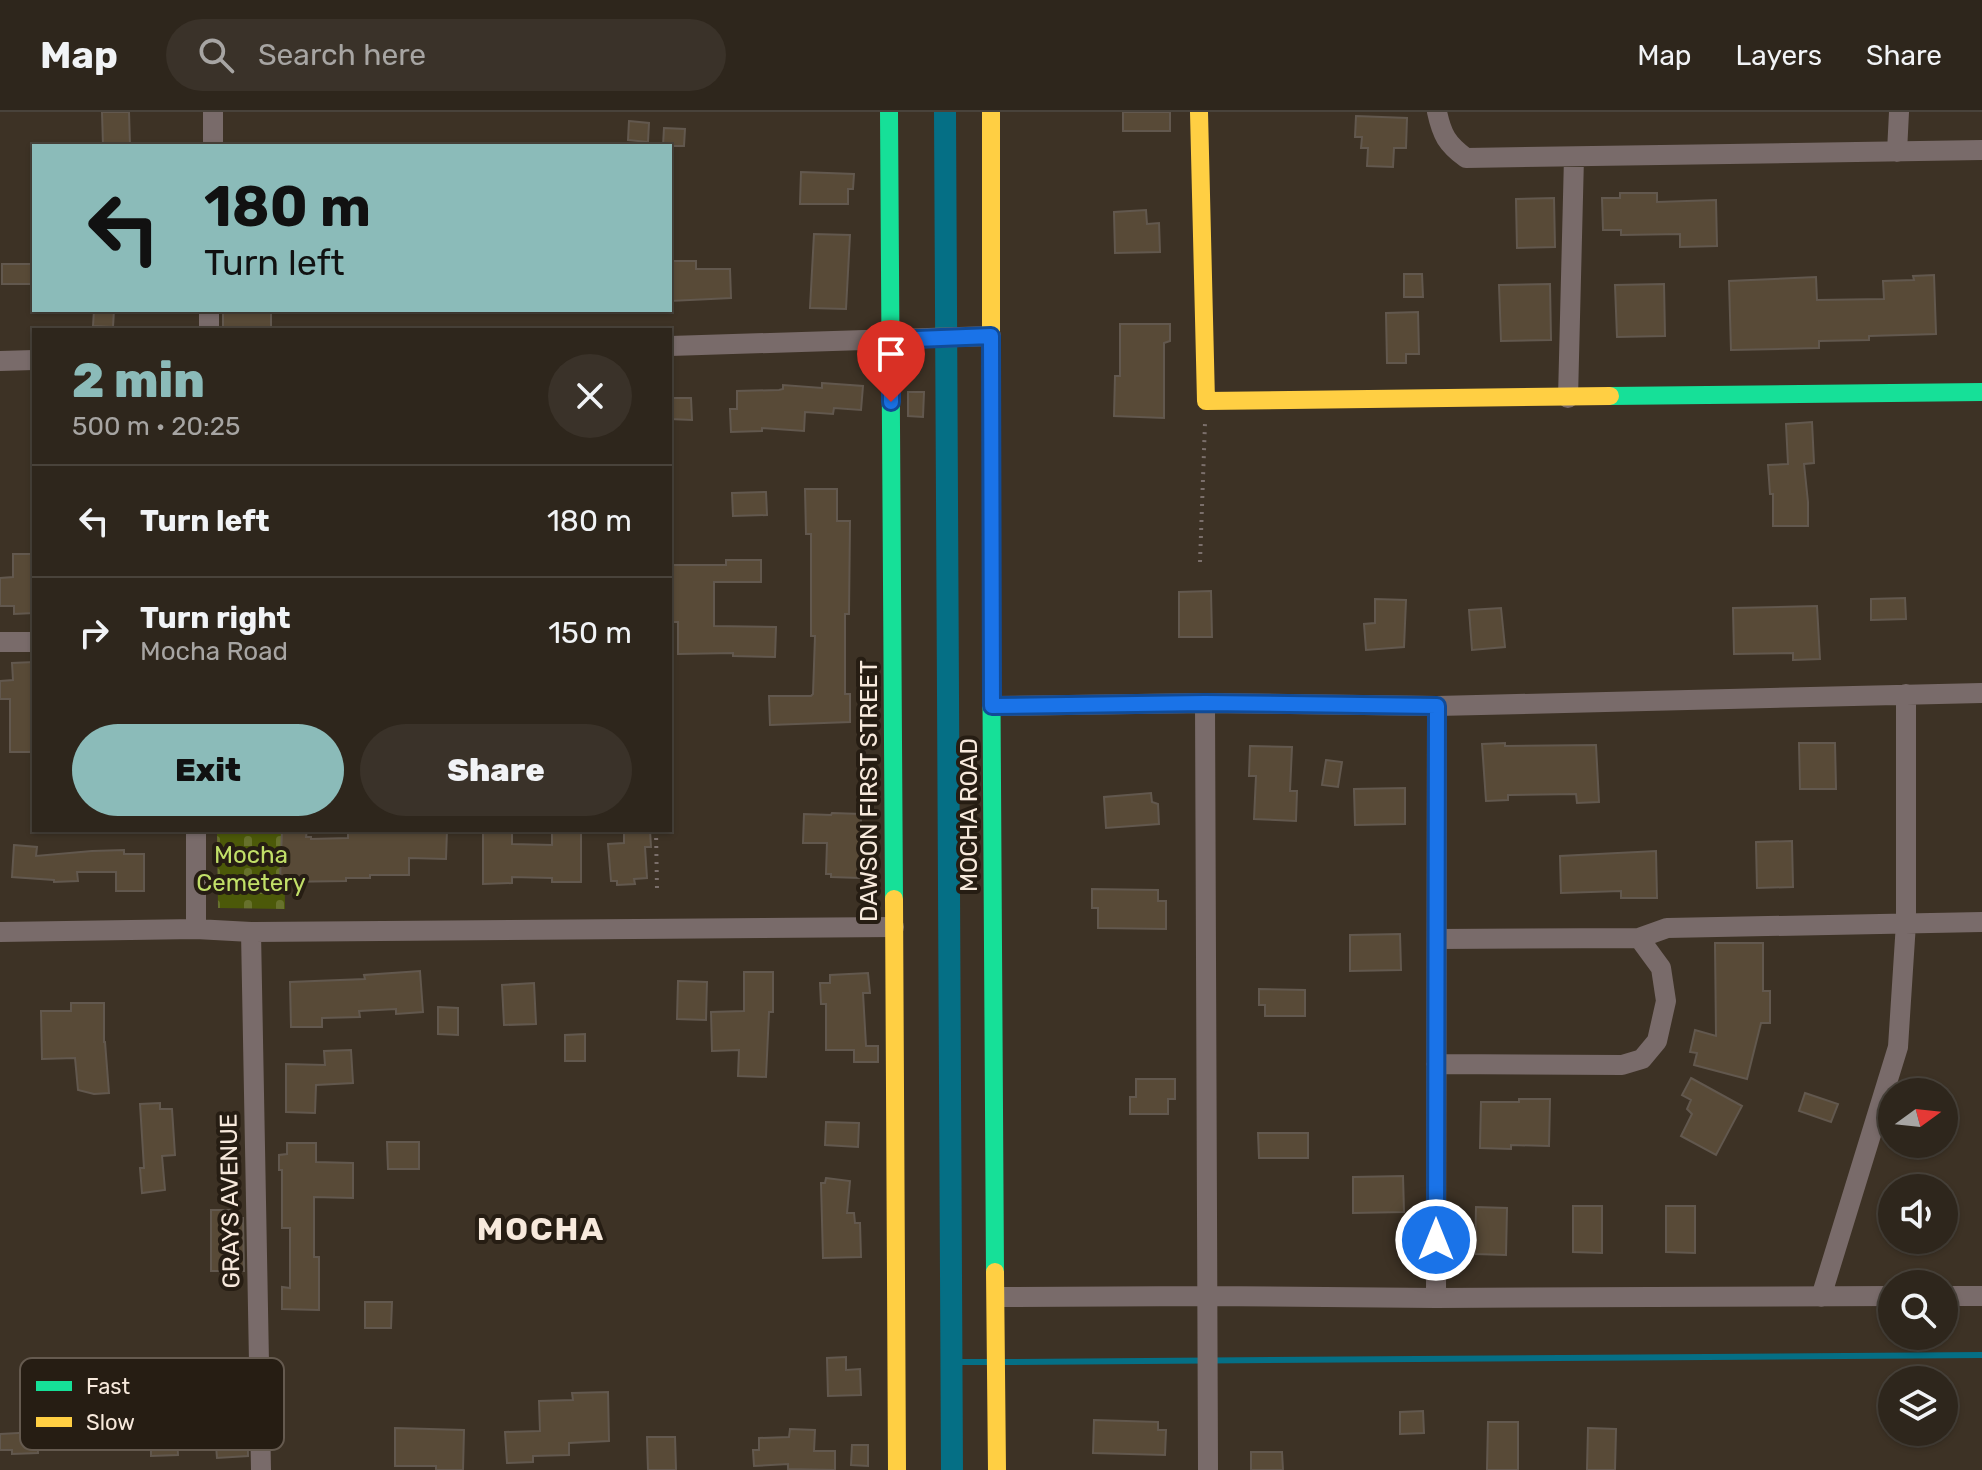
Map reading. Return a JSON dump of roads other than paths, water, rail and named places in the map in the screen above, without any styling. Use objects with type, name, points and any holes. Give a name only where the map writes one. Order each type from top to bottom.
[{"type":"street","points":[[213,112],[213,144]]},
{"type":"street","name":"DAWSON FIRST STREET","points":[[889,112],[897,1470]]},
{"type":"street","name":"MOCHA ROAD","points":[[991,112],[997,1470]]},
{"type":"street","points":[[1199,112],[1206,401],[1982,392]]},
{"type":"street","points":[[1437,112],[1441,131],[1452,148],[1466,158],[1982,150]]},
{"type":"street","points":[[1897,152],[1899,112]]},
{"type":"street","points":[[1568,398],[1574,157]]},
{"type":"street","points":[[672,346],[991,336]]},
{"type":"street","points":[[0,361],[32,360]]},
{"type":"street","points":[[0,642],[32,642]]},
{"type":"street","points":[[992,706],[1205,703],[1437,706],[1982,693]]},
{"type":"street","points":[[1821,1297],[1898,1047],[1906,923],[1906,694]]},
{"type":"street","points":[[1205,703],[1208,1470]]},
{"type":"street","points":[[1436,1298],[1437,706]]},
{"type":"street","points":[[196,832],[196,929]]},
{"type":"street","points":[[1437,939],[1639,938],[1667,928],[1982,922]]},
{"type":"street","points":[[0,932],[894,927]]},
{"type":"street","name":"GRAYS AVENUE","points":[[251,932],[259,1358]]},
{"type":"street","points":[[1436,1064],[1622,1065],[1642,1059],[1657,1041],[1666,1001],[1661,968],[1639,938]]},
{"type":"street","points":[[997,1297],[1878,1296]]},
{"type":"street","points":[[1958,1296],[1982,1296]]},
{"type":"street","name":"GRAYS AVENUE","points":[[261,1450],[261,1470]]},
{"type":"waterway","points":[[945,112],[952,1470]]},
{"type":"waterway","points":[[1003,1362],[1982,1355]]},
{"type":"waterway","points":[[952,1362],[988,1362]]},
{"type":"district","name":"MOCHA","points":[[541,1229]]},
{"type":"park label","name":"Mocha Cemetery","points":[[251,869]]}]
